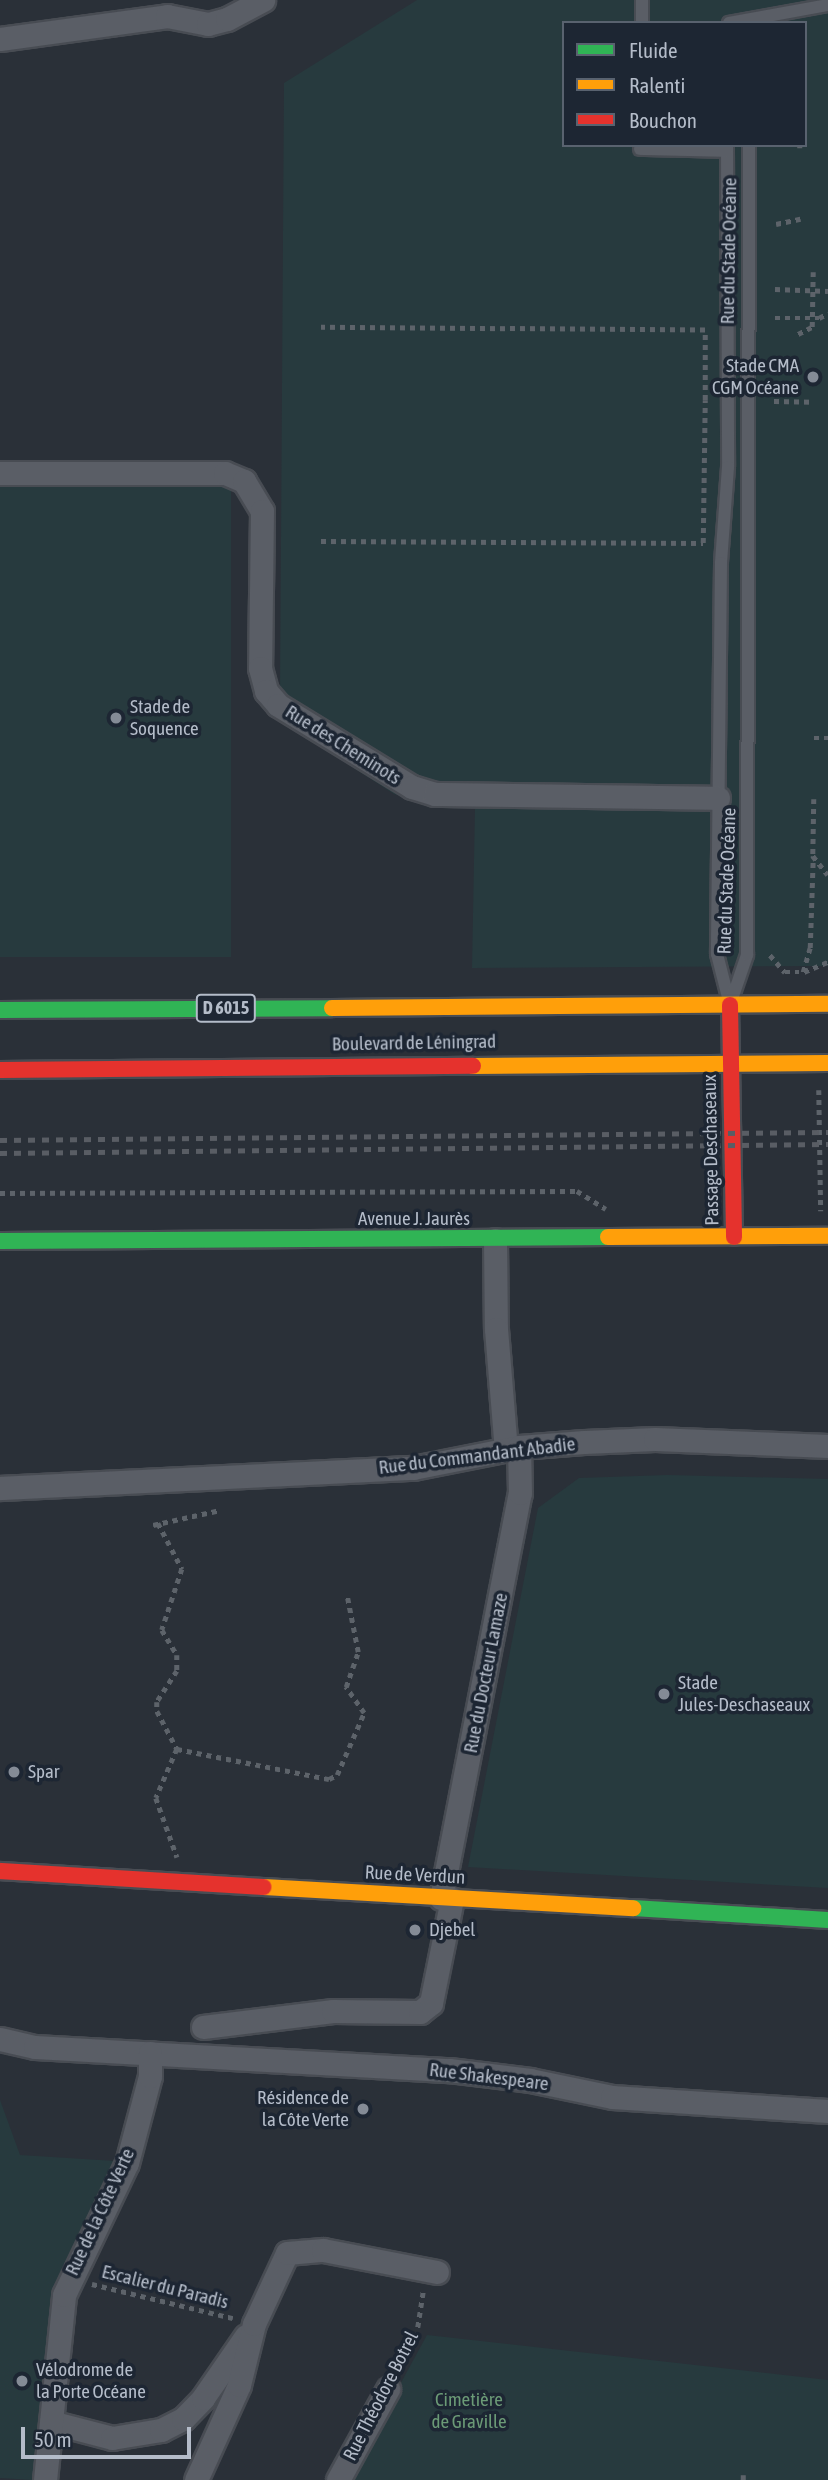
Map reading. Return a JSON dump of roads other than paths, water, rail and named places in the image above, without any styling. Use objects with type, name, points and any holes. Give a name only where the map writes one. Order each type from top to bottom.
[{"type":"main road","name":"Boulevard de Léningrad","points":[[0,1010],[828,1004]]},
{"type":"main road","name":"Passage Deschaseaux","points":[[730,1005],[734,1237]]},
{"type":"main road","name":"Boulevard de Léningrad","points":[[0,1070],[730,1061],[828,1063]]},
{"type":"main road","name":"Avenue J. Jaurès","points":[[0,1241],[828,1236]]},
{"type":"main road","name":"Rue de Verdun","points":[[0,1871],[828,1920]]},
{"type":"street","points":[[0,39],[167,16],[208,24],[227,19],[263,0]]},
{"type":"street","name":"Rue des Cheminots","points":[[0,473],[225,472],[244,481],[262,511],[260,668],[267,691],[278,705],[412,787],[435,794],[718,798]]},
{"type":"street","name":"Rue du Docteur Lamaze","points":[[203,2027],[334,2011],[420,2012],[431,2003],[446,1898],[520,1493],[496,1329],[495,1240]]},
{"type":"street","name":"Rue du Commandant Abadie","points":[[0,1488],[414,1468],[513,1448],[655,1439],[828,1446]]},
{"type":"street","points":[[0,2039],[34,2047],[150,2053]]},
{"type":"street","name":"Rue Shakespeare","points":[[150,2053],[449,2070],[530,2080],[612,2097],[828,2111]]},
{"type":"street","name":"Rue de la Côte Verte","points":[[45,2480],[69,2278],[127,2163],[150,2076],[150,2053]]},
{"type":"street","points":[[51,2422],[112,2438],[161,2430],[183,2419],[203,2398],[254,2324],[287,2253],[323,2250],[432,2271]]},
{"type":"street","points":[[196,2480],[239,2385],[254,2324]]},
{"type":"street","name":"Rue Théodore Botrel","points":[[338,2480],[388,2389]]},
{"type":"lane","points":[[642,0],[642,21]]},
{"type":"lane","points":[[750,21],[828,5]]},
{"type":"lane","name":"Rue du Stade Océane","points":[[730,1005],[747,955],[749,147]]},
{"type":"lane","points":[[640,149],[727,148]]},
{"type":"lane","name":"Rue du Stade Océane","points":[[727,148],[728,467],[721,564],[717,954],[730,1005]]},
{"type":"railway","points":[[0,1140],[828,1132]]},
{"type":"railway","points":[[0,1153],[828,1144]]},
{"type":"place","name":"Stade CMA CGM Océane","points":[[813,377]]},
{"type":"place","name":"Stade de Soquence","points":[[116,718]]},
{"type":"place","name":"Stade Jules-Deschaseaux","points":[[664,1694]]},
{"type":"place","name":"Spar","points":[[14,1772]]},
{"type":"place","name":"Djebel","points":[[415,1930]]},
{"type":"place","name":"Résidence de la Côte Verte","points":[[363,2109]]},
{"type":"place","name":"Vélodrome de la Porte Océane","points":[[22,2381]]},
{"type":"park label","name":"Cimetière de Graville","points":[[469,2411]]}]
